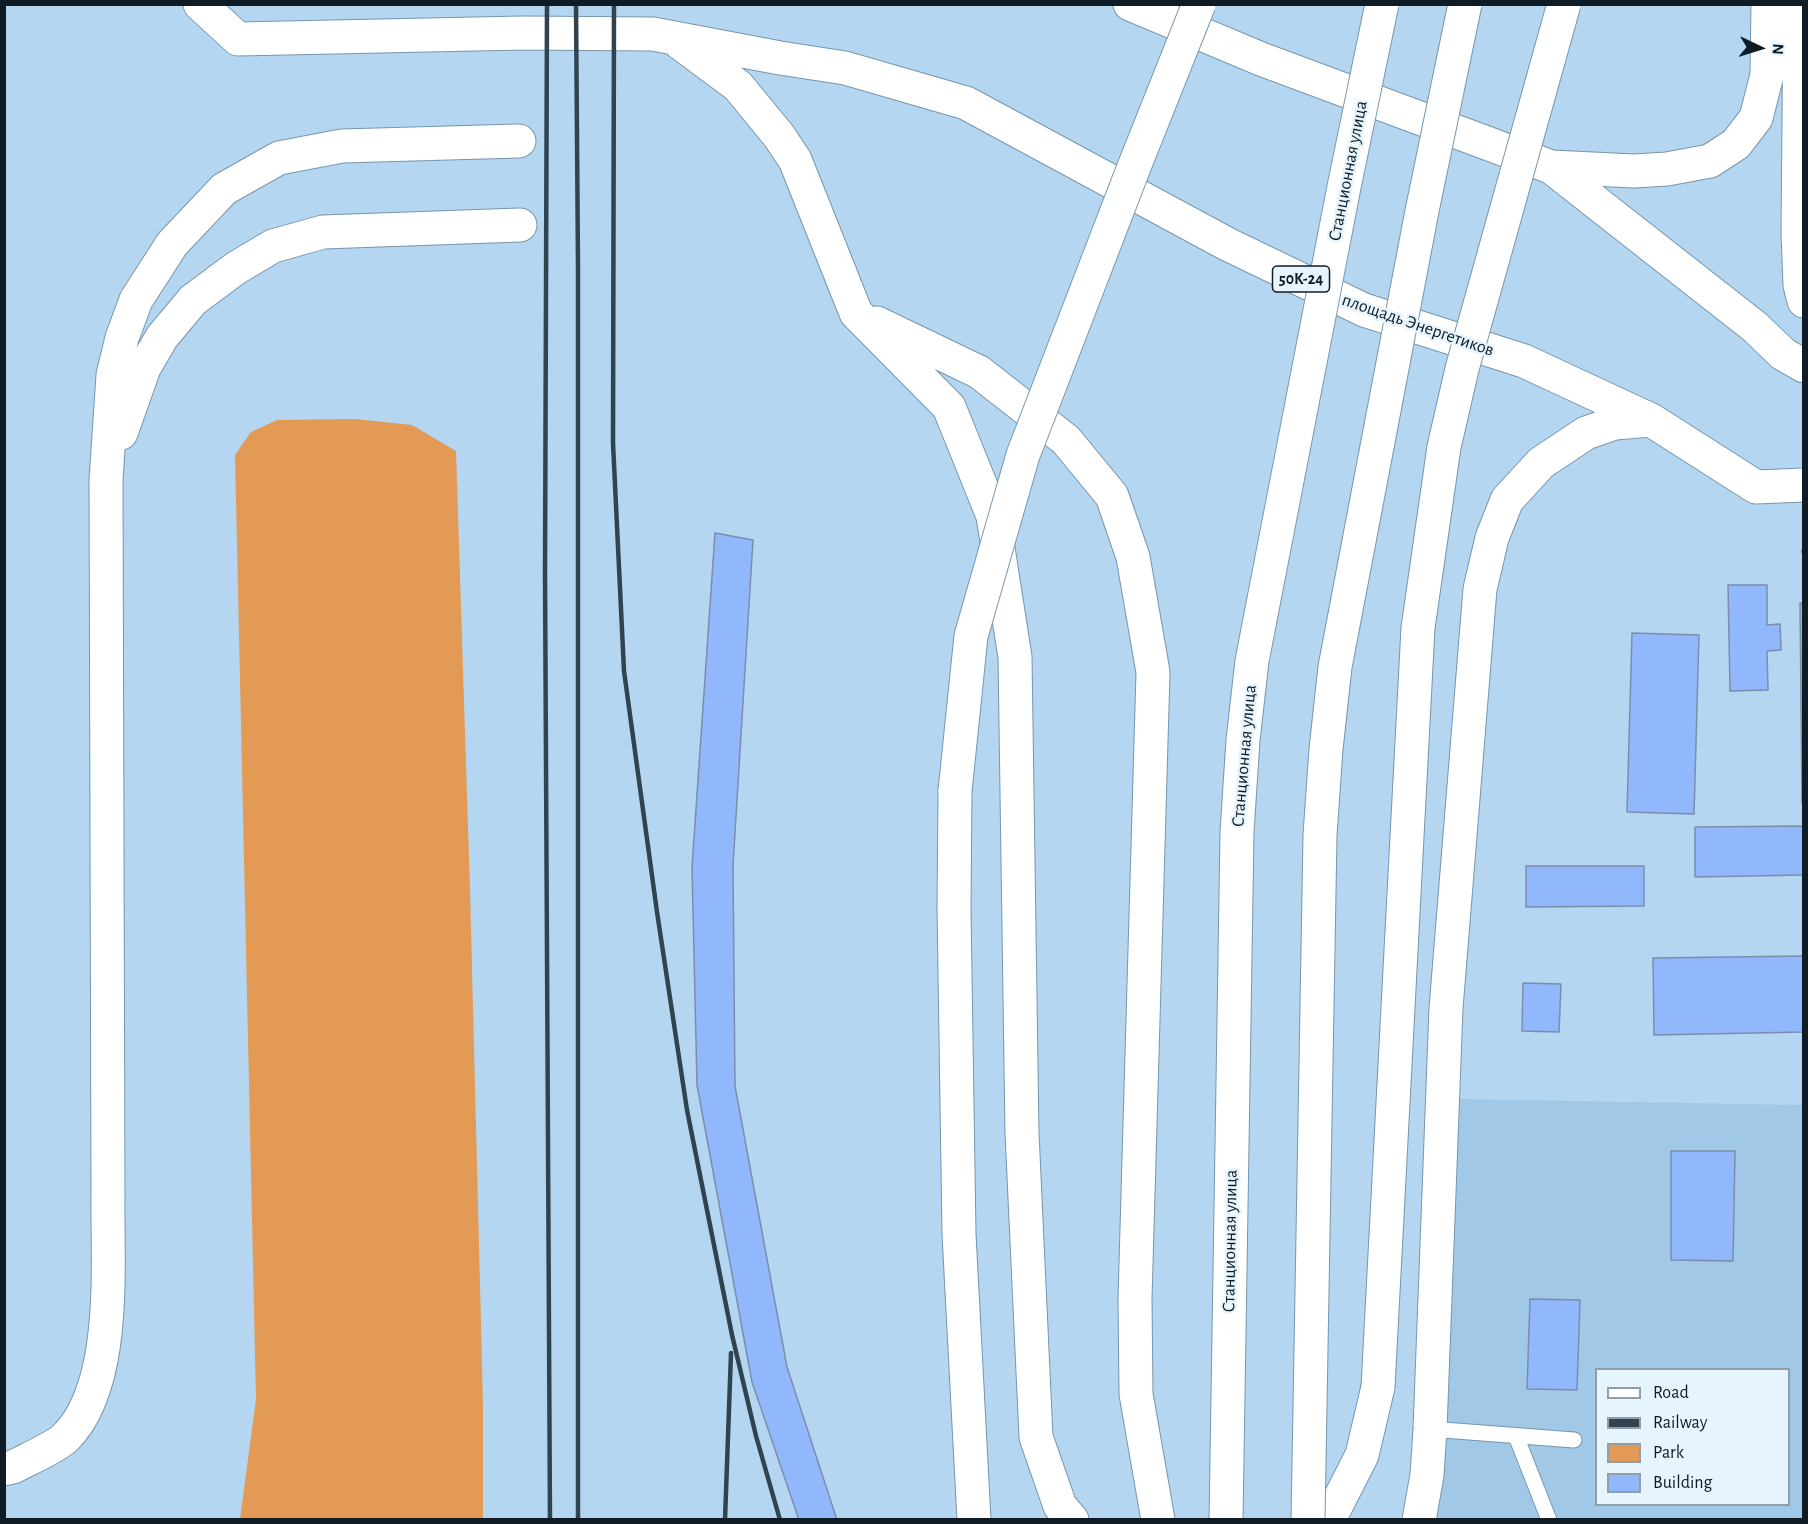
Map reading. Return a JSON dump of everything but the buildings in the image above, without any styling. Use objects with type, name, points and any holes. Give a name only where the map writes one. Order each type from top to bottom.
[{"type":"main road","name":"площадь Энергетиков","points":[[200,4],[238,39],[523,33],[653,34],[845,68],[966,103],[1227,244],[1364,310],[1524,362],[1651,420]]},
{"type":"main road","points":[[1130,4],[1261,59],[1551,167],[1755,327],[1783,354],[1803,366]]},
{"type":"main road","points":[[974,1520],[959,1234],[954,908],[955,790],[971,636],[1023,455],[1199,4]]},
{"type":"main road","name":"Станционная улица","points":[[1226,1520],[1237,832],[1243,740],[1252,661],[1382,4]]},
{"type":"main road","points":[[1308,1520],[1320,835],[1326,749],[1340,644],[1422,211],[1465,4]]},
{"type":"main road","points":[[1325,1520],[1333,1512],[1362,1455],[1378,1387],[1418,628],[1444,447],[1462,369],[1564,4]]},
{"type":"main road","points":[[1551,167],[1634,171],[1667,169],[1710,161],[1737,144],[1756,118],[1767,75],[1768,4]]},
{"type":"main road","points":[[1800,4],[1798,234],[1800,285],[1803,301]]},
{"type":"main road","points":[[674,38],[738,86],[779,136],[795,160],[856,313],[949,407],[993,516],[1015,657],[1022,1133],[1036,1437],[1060,1506],[1072,1520]]},
{"type":"main road","points":[[4,1468],[13,1467],[64,1439],[80,1419],[93,1392],[104,1349],[108,1208],[106,480],[113,375],[122,338],[136,300],[172,244],[224,189],[279,158],[342,146],[519,141]]},
{"type":"main road","points":[[106,480],[129,406],[144,368],[162,337],[193,300],[236,268],[273,246],[323,232],[520,225]]},
{"type":"main road","points":[[856,313],[979,372],[1066,440],[1112,496],[1133,557],[1153,672],[1135,1298],[1136,1394],[1158,1520]]},
{"type":"main road","points":[[1419,1520],[1427,1474],[1430,1429],[1446,1008],[1480,589],[1492,538],[1507,500],[1541,464],[1586,433],[1615,423],[1651,420]]},
{"type":"main road","name":"50К-24","points":[[1651,420],[1756,486],[1803,485]]},
{"type":"lane","points":[[1430,1429],[1575,1440]]},
{"type":"lane","points":[[1516,1436],[1549,1520]]},
{"type":"shaded area","points":[[1460,1099],[1803,1105],[1803,1519],[1437,1520],[1436,1491]]},
{"type":"green space","points":[[355,419],[412,425],[456,451],[470,889],[483,1404],[483,1519],[240,1519],[256,1399],[235,455],[251,432],[277,420]]},
{"type":"railway","points":[[547,4],[545,573],[550,1520]]},
{"type":"railway","points":[[576,4],[578,1520]]},
{"type":"railway","points":[[614,4],[613,443],[624,671],[687,1110],[732,1335],[756,1436],[780,1520]]},
{"type":"railway","points":[[725,1520],[731,1353]]}]
